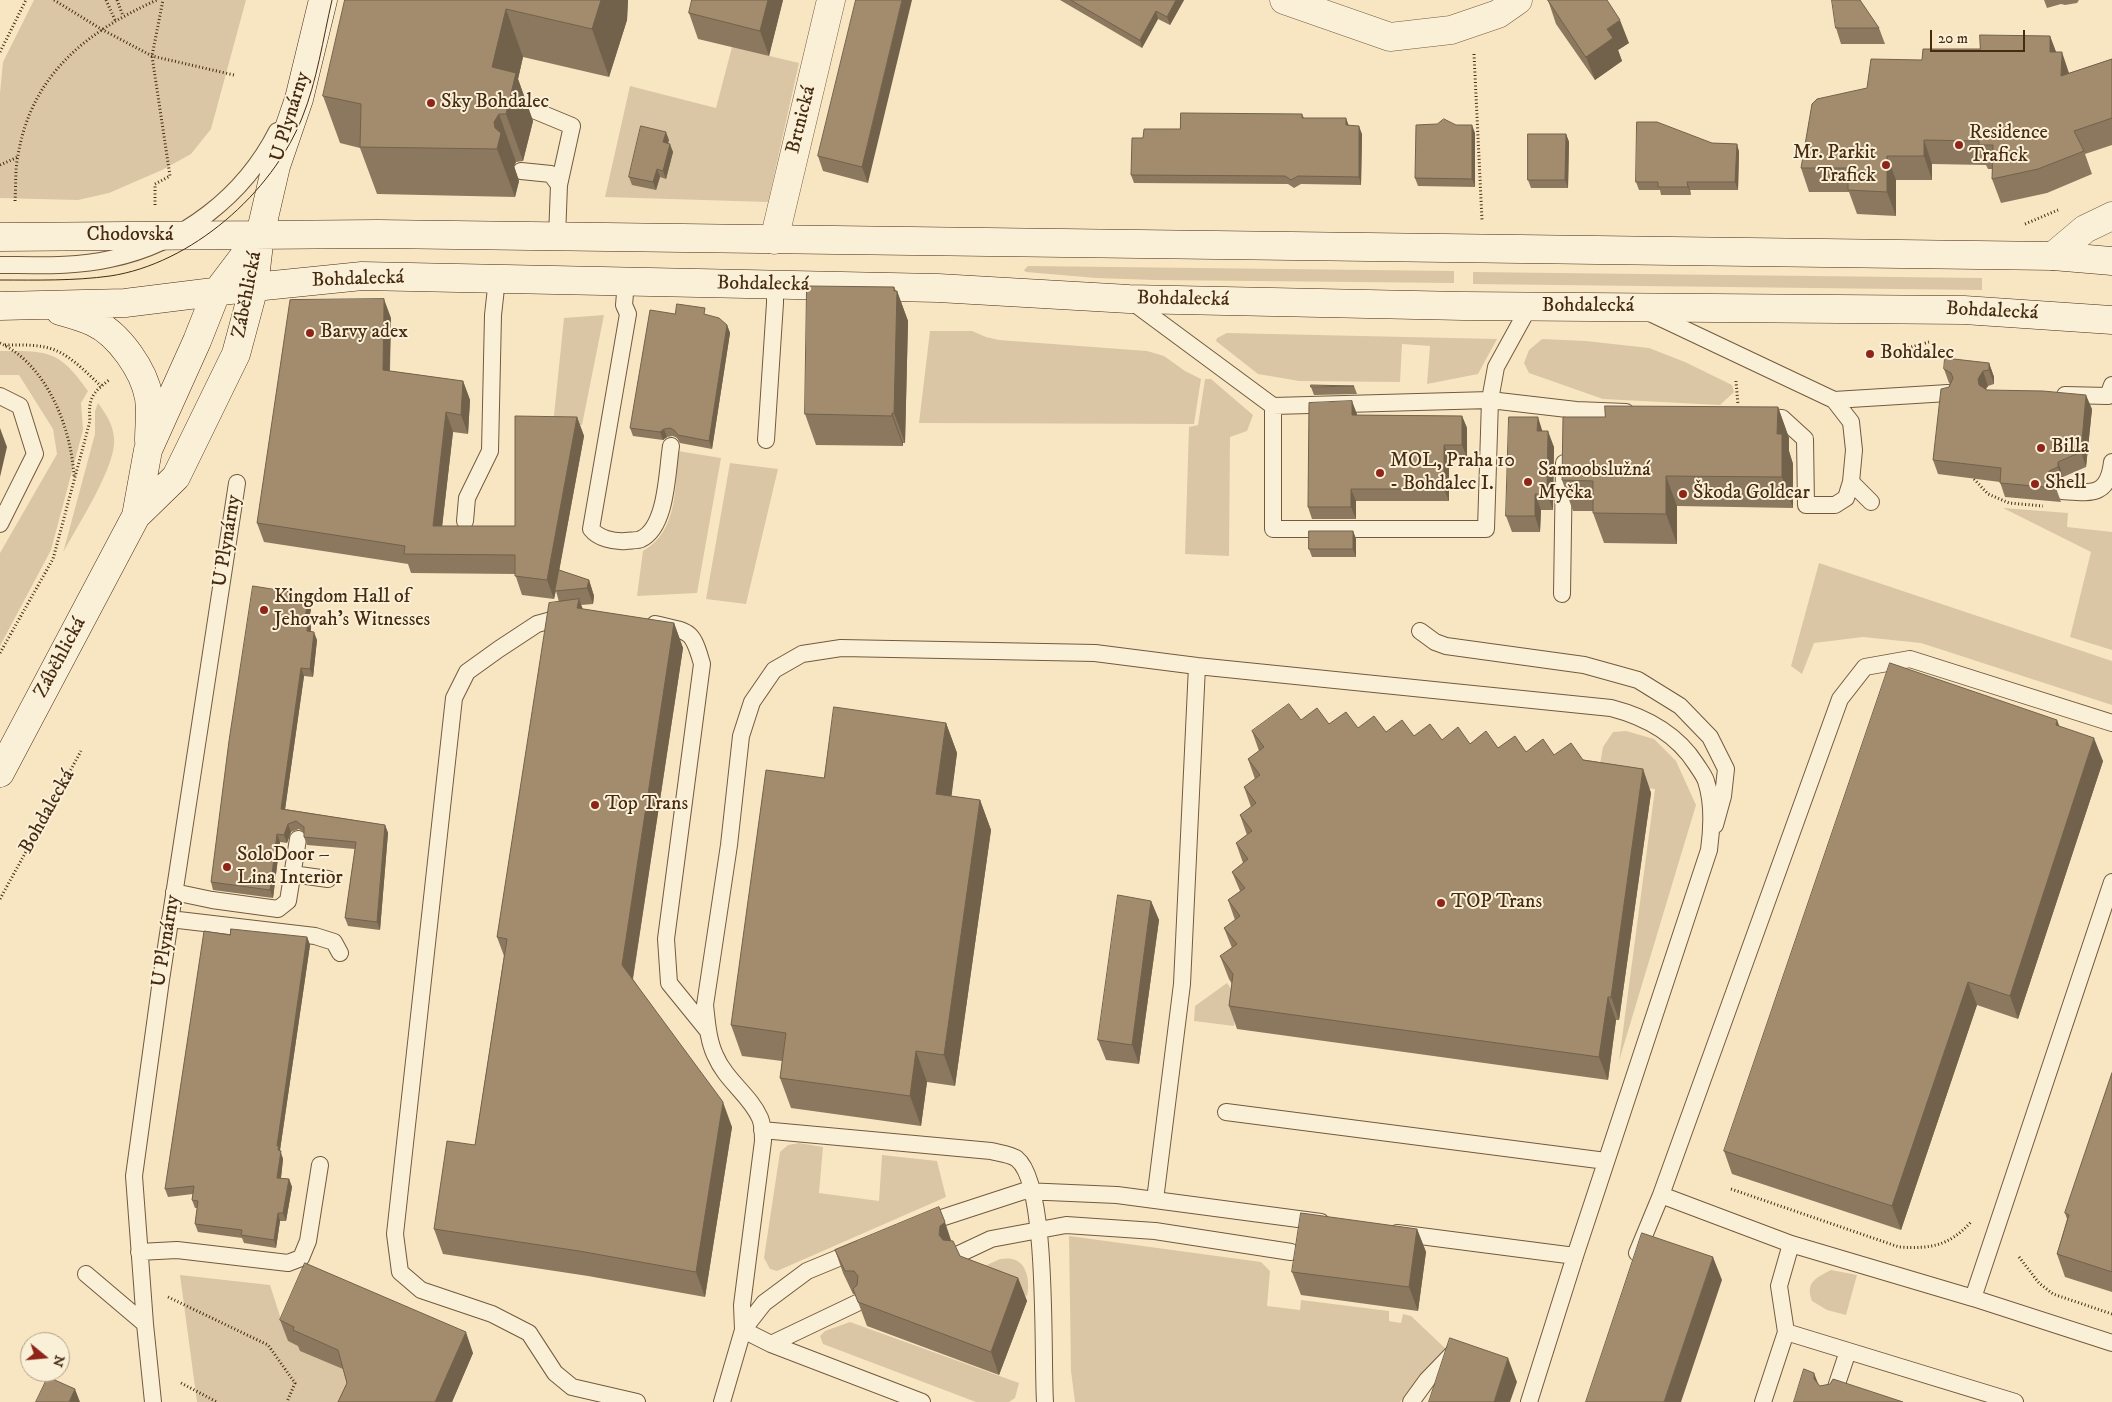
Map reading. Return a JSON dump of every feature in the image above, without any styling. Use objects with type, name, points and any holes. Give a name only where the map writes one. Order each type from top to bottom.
[{"type":"main road","name":"U Plynárny","points":[[260,235],[276,166],[299,99],[323,0]]},
{"type":"main road","name":"Brtnická","points":[[774,240],[831,0]]},
{"type":"main road","points":[[1284,0],[1390,37],[1451,30],[1472,22],[1504,5]]},
{"type":"main road","points":[[2052,256],[2085,229],[2112,216]]},
{"type":"main road","name":"Chodovská","points":[[0,236],[260,235]]},
{"type":"main road","points":[[260,235],[2052,256],[2112,261]]},
{"type":"main road","name":"Záběhlická","points":[[136,516],[176,477],[236,354],[254,287],[260,235]]},
{"type":"main road","name":"Záběhlická","points":[[0,773],[136,516],[148,450],[197,341],[216,293],[260,235]]},
{"type":"main road","name":"Bohdalecká","points":[[254,287],[362,276],[938,288],[1129,299],[1529,307],[1964,310],[2112,320]]},
{"type":"main road","points":[[0,306],[130,302],[254,287]]},
{"type":"main road","points":[[42,306],[94,322],[126,351],[140,375],[148,397],[150,416],[148,450]]},
{"type":"lane","points":[[0,265],[48,265],[111,259],[155,245],[200,220],[231,194],[254,169],[268,149],[292,98],[317,0]]},
{"type":"lane","points":[[531,109],[572,126],[559,185],[557,237]]},
{"type":"lane","points":[[521,171],[551,174],[559,185]]},
{"type":"lane","points":[[465,521],[467,498],[490,451],[494,315],[497,280]]},
{"type":"lane","points":[[626,282],[624,304],[628,314],[590,529],[597,537],[622,541],[641,539],[656,527],[661,512],[670,446]]},
{"type":"lane","points":[[766,440],[775,285]]},
{"type":"lane","points":[[1129,299],[1273,406],[1490,400],[1564,409],[1643,413]]},
{"type":"lane","points":[[1273,406],[1273,529],[1486,529],[1490,400],[1496,367],[1529,307]]},
{"type":"lane","points":[[1638,308],[1834,400],[1851,422],[1854,450],[1851,482],[1846,498],[1835,505],[1806,505],[1805,439],[1782,418],[1740,417]]},
{"type":"lane","points":[[1834,400],[1948,393]]},
{"type":"lane","points":[[2050,395],[2111,395]]},
{"type":"lane","points":[[0,396],[20,406],[35,454],[0,524]]},
{"type":"lane","points":[[1564,409],[1564,428]]},
{"type":"lane","points":[[1562,594],[1564,448]]},
{"type":"lane","points":[[2062,491],[2091,493],[2101,490],[2110,477],[2112,462]]},
{"type":"lane","points":[[1851,482],[1871,502]]},
{"type":"lane","name":"U Plynárny","points":[[153,1402],[134,1176],[174,892],[237,483]]},
{"type":"lane","points":[[582,615],[565,616],[537,624],[468,672],[454,698],[395,1234],[400,1272],[421,1290],[492,1314],[529,1333],[569,1395],[637,1402]]},
{"type":"lane","points":[[644,621],[686,631],[696,643],[702,664],[666,939],[669,984],[708,1030]]},
{"type":"lane","points":[[1420,631],[1435,642],[1446,646],[1584,665],[1638,680],[1680,706],[1710,737],[1726,769],[1723,796],[1709,847],[1529,1402]]},
{"type":"lane","points":[[722,1402],[743,1330],[742,1305],[764,1141],[761,1120],[751,1102],[731,1082],[715,1055],[708,1030],[705,1005],[729,845],[741,736],[752,702],[774,670],[802,654],[841,648],[1095,653],[1197,666],[1611,708],[1633,714],[1657,725],[1687,750],[1706,780],[1711,812],[1709,847]]},
{"type":"lane","points":[[1631,1269],[1661,1195],[1840,699],[1865,667],[1910,659],[2112,723]]},
{"type":"lane","points":[[1155,1200],[1182,984],[1197,666]]},
{"type":"lane","points":[[174,892],[212,900],[278,908],[288,901],[298,839]]},
{"type":"lane","points":[[292,874],[328,879]]},
{"type":"lane","points":[[1973,1298],[2112,882]]},
{"type":"lane","points":[[170,919],[315,936],[334,942],[340,953]]},
{"type":"lane","points":[[1226,1112],[1606,1161]]},
{"type":"lane","points":[[762,1130],[991,1151],[1016,1158],[1028,1173],[1034,1192],[1039,1230],[1045,1402]]},
{"type":"lane","points":[[139,1252],[177,1250],[288,1263],[301,1258],[308,1241],[320,1165]]},
{"type":"lane","points":[[904,1231],[930,1220],[1024,1191],[1117,1195],[1338,1225]]},
{"type":"lane","points":[[1661,1195],[1791,1244],[1973,1298],[2112,1343]]},
{"type":"lane","points":[[957,1255],[991,1239],[1066,1225],[1154,1231],[1291,1252]]},
{"type":"lane","points":[[1386,1231],[1575,1256]]},
{"type":"lane","points":[[1763,1402],[1786,1332],[1779,1286],[1791,1244]]},
{"type":"lane","points":[[743,1330],[764,1303],[807,1272],[869,1246]]},
{"type":"lane","points":[[86,1274],[145,1324]]},
{"type":"lane","points":[[771,1344],[857,1303]]},
{"type":"lane","points":[[743,1330],[771,1344],[922,1402]]},
{"type":"lane","points":[[1786,1332],[2015,1402]]},
{"type":"lane","points":[[1410,1402],[1427,1380],[1455,1351]]},
{"type":"lane","points":[[1832,1398],[1848,1351]]},
{"type":"path","points":[[0,52],[26,0]]},
{"type":"path","points":[[54,0],[101,29],[152,56],[234,75]]},
{"type":"path","points":[[106,0],[116,20]]},
{"type":"path","points":[[117,0],[123,16]]},
{"type":"path","points":[[15,201],[18,157],[30,113],[45,84],[68,56],[101,29],[157,0]]},
{"type":"path","points":[[155,204],[155,184],[170,176],[152,56],[163,0]]},
{"type":"path","points":[[1472,22],[1482,223]]},
{"type":"path","points":[[0,165],[18,157]]},
{"type":"path","points":[[1,344],[20,355],[38,372],[49,391],[70,441],[74,481]]},
{"type":"path","points":[[0,653],[53,559],[90,421],[88,405],[91,397],[101,386],[84,370],[56,350],[34,345],[1,344]]},
{"type":"path","points":[[1735,378],[1740,417]]},
{"type":"path","points":[[1974,479],[1988,494],[2010,503],[2045,506]]},
{"type":"path","name":"Bohdalecká","points":[[0,899],[81,751]]},
{"type":"path","points":[[1731,1189],[1899,1248],[1925,1248],[1949,1241],[1964,1230],[1976,1217]]},
{"type":"path","points":[[2019,1258],[2039,1283],[2053,1294],[2112,1314]]},
{"type":"path","points":[[168,1297],[268,1345],[295,1383],[287,1402]]},
{"type":"path","points":[[181,1383],[217,1402]]},
{"type":"shaded area","points":[[34,0],[246,0],[211,129],[191,154],[162,170],[109,193],[78,200],[0,198],[0,93],[3,62]]},
{"type":"shaded area","points":[[732,47],[799,63],[768,202],[605,197],[630,86],[716,108]]},
{"type":"shaded area","points":[[1028,266],[1454,271],[1454,283],[1096,278],[1026,272],[1024,270]]},
{"type":"shaded area","points":[[1473,272],[1982,278],[1982,290],[1473,284]]},
{"type":"shaded area","points":[[604,315],[582,425],[553,425],[564,318]]},
{"type":"shaded area","points":[[930,331],[972,331],[999,340],[1147,351],[1164,356],[1185,371],[1201,379],[1194,424],[919,423]]},
{"type":"shaded area","points":[[1227,333],[1497,339],[1478,374],[1427,384],[1430,346],[1402,344],[1400,382],[1299,381],[1258,374],[1216,341],[1217,338]]},
{"type":"shaded area","points":[[1542,339],[1586,341],[1649,348],[1685,362],[1732,385],[1734,392],[1720,405],[1603,399],[1529,373],[1524,363],[1529,350]]},
{"type":"shaded area","points":[[0,351],[30,351],[52,356],[69,367],[88,391],[81,403],[83,430],[51,550],[0,646],[0,553],[57,454],[53,429],[19,375],[0,375]]},
{"type":"shaded area","points":[[1205,379],[1211,379],[1253,415],[1247,431],[1230,437],[1229,556],[1185,554],[1189,427],[1198,425]]},
{"type":"shaded area","points":[[98,403],[111,424],[114,438],[113,450],[103,480],[63,553],[95,434],[95,411]]},
{"type":"shaded area","points":[[678,451],[721,458],[697,593],[637,596],[643,551],[663,532],[669,520],[675,494]]},
{"type":"shaded area","points":[[730,463],[778,469],[746,604],[706,599]]},
{"type":"shaded area","points":[[2003,508],[2068,513],[2067,527],[2112,532],[2112,650],[2070,637],[2091,552]]},
{"type":"shaded area","points":[[1819,563],[2112,661],[2112,705],[1921,643],[1863,637],[1814,643],[1802,674],[1791,666]]},
{"type":"shaded area","points":[[1626,731],[1654,739],[1676,761],[1696,805],[1619,1061],[1655,789],[1597,781],[1603,747],[1613,732]]},
{"type":"shaded area","points":[[1227,983],[1238,999],[1234,1026],[1194,1021],[1195,1006]]},
{"type":"shaded area","points":[[799,1143],[823,1147],[819,1193],[879,1201],[882,1155],[937,1161],[946,1197],[777,1271],[770,1269],[764,1258],[780,1152],[788,1145]]},
{"type":"shaded area","points":[[1069,1236],[1261,1262],[1270,1271],[1267,1306],[1300,1310],[1301,1300],[1389,1311],[1389,1321],[1401,1323],[1403,1314],[1411,1316],[1447,1350],[1400,1402],[1075,1402],[1071,1371]]},
{"type":"shaded area","points":[[1000,1259],[1012,1259],[1022,1264],[1028,1280],[1027,1296],[974,1277],[972,1272]]},
{"type":"shaded area","points":[[1831,1270],[1857,1275],[1846,1315],[1827,1310],[1812,1301],[1810,1295],[1813,1281]]},
{"type":"shaded area","points":[[180,1275],[270,1285],[288,1341],[357,1369],[354,1402],[197,1402]]},
{"type":"shaded area","points":[[850,1322],[1019,1383],[1015,1398],[1009,1402],[976,1402],[823,1344],[820,1336],[825,1331]]},
{"type":"building","name":"Sky Bohdalec","points":[[345,0],[601,0],[592,29],[506,9],[492,67],[516,73],[506,114],[499,114],[494,122],[495,128],[501,133],[497,149],[360,147],[361,104],[323,96]]},
{"type":"building","points":[[692,0],[768,0],[760,31],[689,13]]},
{"type":"building","points":[[856,0],[902,0],[862,167],[818,156]]},
{"type":"building","points":[[1071,0],[1176,0],[1167,17],[1156,11],[1140,40]]},
{"type":"building","points":[[1548,0],[1607,0],[1620,20],[1607,29],[1613,38],[1586,57]]},
{"type":"building","points":[[1832,0],[1860,0],[1879,28],[1836,28]]},
{"type":"building","points":[[1980,35],[2050,36],[2050,52],[2062,52],[2061,76],[2112,59],[2112,118],[2074,131],[2084,151],[2038,169],[1992,179],[1993,145],[1979,145],[1979,141],[1924,140],[1924,156],[1887,156],[1887,192],[1848,190],[1848,168],[1801,168],[1812,104],[1817,99],[1867,88],[1871,59],[1922,60],[1923,49],[1980,49]]},
{"type":"building","points":[[1181,113],[1302,114],[1302,118],[1346,118],[1346,125],[1359,126],[1359,177],[1298,176],[1291,180],[1285,176],[1131,175],[1132,138],[1143,138],[1144,129],[1180,129]]},
{"type":"building","points":[[1444,119],[1456,125],[1472,125],[1472,179],[1415,178],[1416,125],[1437,124]]},
{"type":"building","points":[[1637,122],[1657,122],[1712,143],[1737,144],[1735,182],[1687,182],[1688,187],[1658,187],[1658,182],[1636,182]]},
{"type":"building","points":[[641,126],[666,132],[663,142],[670,144],[663,171],[657,169],[653,182],[629,177]]},
{"type":"building","points":[[1528,134],[1566,134],[1565,180],[1528,180]]},
{"type":"building","points":[[807,286],[894,287],[894,291],[897,291],[894,413],[892,413],[892,416],[805,414]]},
{"type":"building","points":[[384,299],[383,370],[463,381],[461,415],[446,412],[433,526],[515,526],[515,416],[577,417],[547,580],[515,576],[515,555],[404,554],[405,546],[257,523],[290,300]]},
{"type":"building","points":[[677,304],[705,308],[704,314],[719,318],[727,325],[709,441],[678,435],[670,428],[660,432],[630,428],[650,310],[675,314]]},
{"type":"building","points":[[1945,358],[1989,363],[1989,370],[1983,371],[1978,379],[1979,385],[1987,390],[2043,391],[2086,395],[2081,452],[2058,462],[2058,467],[2049,471],[2048,480],[2056,488],[2000,483],[2001,468],[1933,460],[1941,389],[1949,387],[1953,378],[1951,373],[1944,369]]},
{"type":"building","points":[[1311,385],[1354,386],[1311,387]]},
{"type":"building","points":[[1352,401],[1352,415],[1462,416],[1462,445],[1444,445],[1444,489],[1351,489],[1351,507],[1308,507],[1309,403]]},
{"type":"building","points":[[1605,406],[1778,407],[1777,434],[1782,434],[1782,477],[1666,476],[1666,514],[1593,513],[1593,481],[1562,480],[1563,417],[1605,417]]},
{"type":"building","name":"Samoobslužná Myčka","points":[[1509,417],[1538,417],[1537,431],[1548,431],[1547,494],[1535,494],[1535,516],[1506,516]]},
{"type":"building","points":[[1309,531],[1353,531],[1353,549],[1309,549]]},
{"type":"building","points":[[559,570],[589,580],[587,588],[555,591]]},
{"type":"building","points":[[253,586],[309,595],[305,618],[308,619],[307,631],[314,632],[310,669],[301,668],[281,809],[385,825],[377,922],[345,918],[356,842],[304,837],[304,827],[296,821],[288,824],[284,835],[277,834],[270,890],[211,882],[229,741]]},
{"type":"building","name":"Top Trans","points":[[579,599],[577,608],[674,623],[622,965],[723,1102],[696,1272],[579,1251],[434,1229],[447,1141],[475,1145],[507,939],[497,937],[549,603]]},
{"type":"building","points":[[1890,663],[2057,720],[2056,725],[2094,738],[2010,996],[1968,982],[1892,1206],[1724,1151]]},
{"type":"building","name":"TOP Trans","points":[[1289,704],[1301,720],[1317,708],[1329,724],[1346,712],[1358,728],[1374,716],[1386,732],[1402,720],[1414,736],[1430,724],[1442,740],[1458,727],[1470,744],[1486,731],[1498,748],[1515,736],[1526,752],[1543,739],[1554,755],[1571,743],[1583,760],[1643,769],[1611,997],[1608,997],[1599,1057],[1229,1006],[1233,974],[1220,956],[1237,944],[1224,928],[1240,916],[1228,900],[1245,888],[1232,872],[1248,859],[1236,843],[1252,831],[1240,815],[1256,803],[1244,787],[1260,775],[1248,759],[1264,747],[1252,731]]},
{"type":"building","points":[[834,707],[946,723],[936,794],[980,800],[944,1055],[916,1051],[910,1096],[780,1078],[786,1033],[731,1025],[766,770],[824,778]]},
{"type":"building","points":[[1118,895],[1151,901],[1132,1045],[1098,1040]]},
{"type":"building","points":[[231,929],[307,937],[277,1146],[279,1146],[278,1150],[281,1151],[277,1178],[289,1179],[283,1213],[278,1213],[274,1240],[241,1235],[242,1230],[195,1224],[198,1201],[192,1200],[194,1186],[165,1189],[204,931],[230,935]]},
{"type":"building","points":[[2112,1073],[2112,1272],[2057,1254],[2069,1215],[2065,1213]]},
{"type":"building","points":[[939,1207],[945,1222],[940,1226],[939,1235],[943,1240],[953,1241],[960,1256],[1018,1278],[991,1352],[858,1302],[853,1289],[857,1285],[858,1276],[854,1271],[845,1271],[835,1250]]},
{"type":"building","points":[[1301,1213],[1417,1229],[1409,1287],[1292,1272]]},
{"type":"building","points":[[1642,1233],[1713,1257],[1664,1402],[1586,1402]]},
{"type":"building","points":[[305,1263],[466,1332],[435,1402],[338,1402],[347,1383],[338,1350],[293,1330],[294,1327],[280,1320]]},
{"type":"building","points":[[1450,1338],[1508,1358],[1494,1402],[1429,1402]]},
{"type":"building","points":[[1804,1369],[1814,1373],[1814,1379],[1820,1386],[1830,1384],[1833,1379],[1903,1402],[1794,1402]]},
{"type":"building","points":[[46,1382],[59,1382],[75,1389],[69,1402],[36,1402]]},
{"type":"tram line","points":[[0,280],[83,279],[110,276],[140,269],[170,257],[198,241],[225,221],[271,173],[288,146],[302,118],[316,75],[332,0]]},
{"type":"place","name":"Sky Bohdalec","points":[[431,103]]},
{"type":"place","name":"Residence Trafick","points":[[1959,145]]},
{"type":"place","name":"Mr. Parkit Trafick","points":[[1886,165]]},
{"type":"place","name":"Barvy adex","points":[[310,333]]},
{"type":"place","name":"Bohdalec","points":[[1870,354]]},
{"type":"place","name":"Billa","points":[[2041,448]]},
{"type":"place","name":"MOL, Praha 10 - Bohdalec I.","points":[[1380,473]]},
{"type":"place","name":"Samoobslužná Myčka","points":[[1528,482]]},
{"type":"place","name":"Shell","points":[[2035,484]]},
{"type":"place","name":"Škoda Goldcar","points":[[1683,494]]},
{"type":"place","name":"Kingdom Hall of Jehovah's Witnesses","points":[[264,610]]},
{"type":"place","name":"Top Trans","points":[[595,805]]},
{"type":"place","name":"SoloDoor – Lina Interior","points":[[227,867]]},
{"type":"place","name":"TOP Trans","points":[[1441,903]]}]
